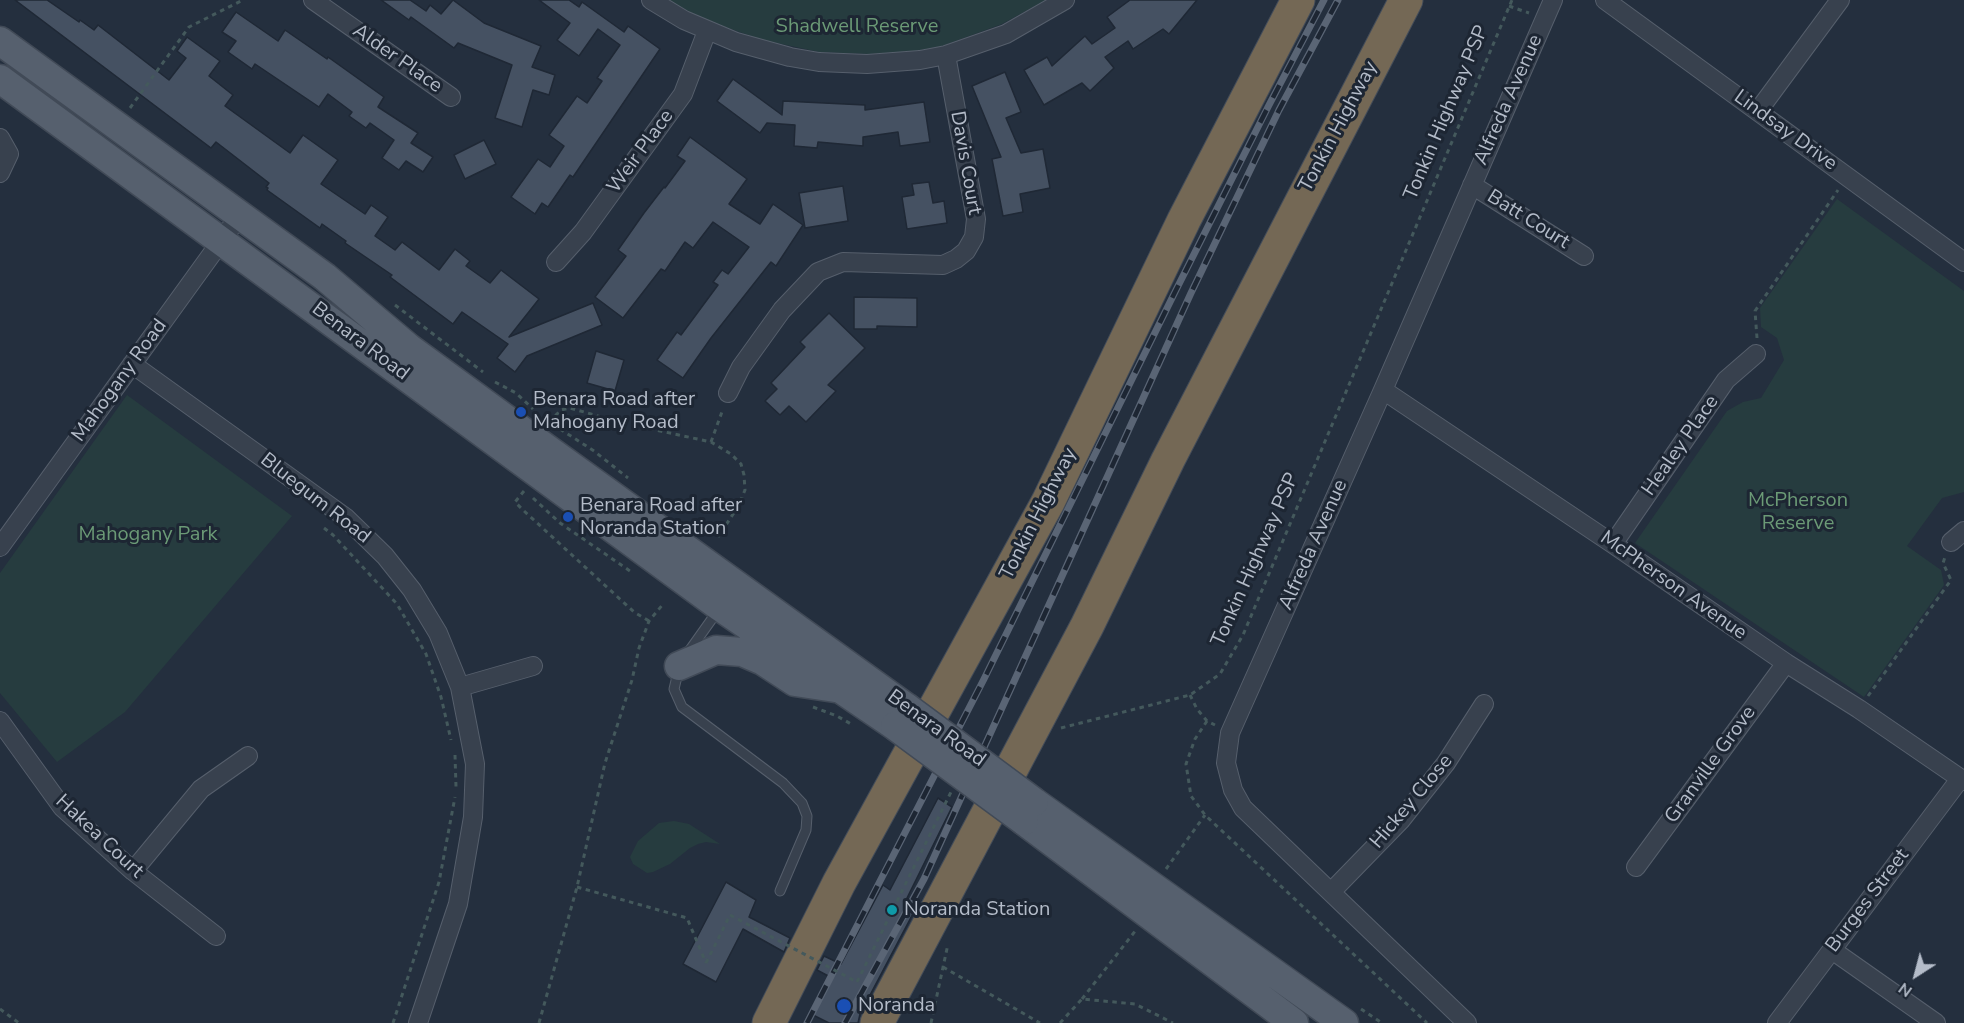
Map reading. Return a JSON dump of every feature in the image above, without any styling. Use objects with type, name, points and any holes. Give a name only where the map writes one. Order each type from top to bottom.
[{"type":"highway","name":"Tonkin Highway","points":[[770,1023],[839,883],[1048,502],[1184,220],[1299,0]]},
{"type":"highway","name":"Tonkin Highway","points":[[877,1023],[1081,636],[1167,460],[1406,0]]},
{"type":"main road","name":"Benara Road","points":[[0,41],[325,277],[410,348],[538,428],[728,596],[840,688],[901,717]]},
{"type":"main road","points":[[0,63],[17,75],[43,110]]},
{"type":"main road","name":"Benara Road","points":[[0,79],[471,424],[728,596],[901,717],[1029,811],[1344,1023]]},
{"type":"main road","points":[[410,348],[433,377],[481,416],[484,422],[482,425],[471,424]]},
{"type":"main road","points":[[679,666],[716,650],[742,652],[763,661],[795,682],[840,688]]},
{"type":"main road","name":"Benara Road","points":[[1029,811],[1294,1023]]},
{"type":"street","name":"Alder Place","points":[[313,0],[451,97]]},
{"type":"street","points":[[651,0],[707,31],[762,50],[819,62],[867,64],[920,60],[946,55],[1006,34],[1065,0]]},
{"type":"street","name":"Alfreda Avenue","points":[[1467,1023],[1243,808],[1233,790],[1226,763],[1230,733],[1553,0]]},
{"type":"street","name":"Lindsay Drive","points":[[1605,0],[1964,262]]},
{"type":"street","points":[[1758,111],[1840,0]]},
{"type":"street","name":"Weir Place","points":[[556,262],[583,232],[683,94],[707,31]]},
{"type":"street","name":"Davis Court","points":[[728,393],[741,368],[782,310],[818,272],[843,262],[943,266],[966,251],[974,237],[976,219],[946,55]]},
{"type":"street","points":[[0,138],[9,154],[0,173]]},
{"type":"street","name":"Batt Court","points":[[1472,185],[1584,255]]},
{"type":"street","name":"Mahogany Road","points":[[0,547],[240,216]]},
{"type":"street","name":"Healey Place","points":[[1613,544],[1726,380],[1756,354]]},
{"type":"street","name":"Bluegum Road","points":[[132,364],[345,518],[385,556],[412,590],[438,633],[459,687],[475,764],[473,817],[458,904],[418,1023]]},
{"type":"street","name":"McPherson Avenue","points":[[1383,390],[1962,780]]},
{"type":"street","name":"Granville Grove","points":[[1636,867],[1786,663]]},
{"type":"street","points":[[459,687],[533,666]]},
{"type":"street","name":"Hickey Close","points":[[1331,892],[1401,820],[1446,763],[1484,704]]},
{"type":"street","name":"Hakea Court","points":[[0,722],[62,807],[133,871],[216,936]]},
{"type":"street","points":[[133,871],[201,789],[248,756]]},
{"type":"street","name":"Burges Street","points":[[1777,1023],[1962,780]]},
{"type":"street","points":[[1832,950],[1936,1023]]},
{"type":"lane","points":[[728,596],[679,666],[674,689],[682,707],[783,783],[802,803],[807,816],[806,830],[780,891]]},
{"type":"path","points":[[126,113],[189,27],[243,0]]},
{"type":"path","name":"Tonkin Highway PSP","points":[[1054,732],[1061,728],[1190,695],[1220,674],[1243,635],[1512,0]]},
{"type":"path","points":[[1509,6],[1544,19]]},
{"type":"path","points":[[1756,354],[1758,331],[1755,311],[1847,176]]},
{"type":"path","points":[[391,302],[482,371]]},
{"type":"path","points":[[711,442],[728,393]]},
{"type":"path","points":[[538,428],[561,410],[570,408],[619,422],[711,442],[737,459],[744,475],[745,490],[739,505],[718,537]]},
{"type":"path","points":[[525,489],[515,502],[634,612],[649,621]]},
{"type":"path","points":[[324,528],[397,604],[426,654],[441,697],[452,741]]},
{"type":"path","points":[[1858,709],[1951,580],[1943,563],[1957,537]]},
{"type":"path","points":[[539,1023],[577,886],[605,763],[649,621],[664,603]]},
{"type":"path","points":[[1190,695],[1197,710],[1207,721],[1230,733]]},
{"type":"path","points":[[809,704],[816,710],[837,716],[860,729]]},
{"type":"path","points":[[1207,721],[1195,739],[1186,764],[1191,796],[1205,815],[1427,1023]]},
{"type":"path","points":[[393,1023],[439,882],[456,794],[454,752]]},
{"type":"path","points":[[577,886],[687,918],[706,963],[730,915],[857,982],[952,790]]},
{"type":"path","points":[[1165,871],[1205,815]]},
{"type":"path","points":[[1060,1023],[1137,930]]},
{"type":"path","points":[[932,1023],[950,938]]},
{"type":"path","points":[[943,968],[1040,1023]]},
{"type":"path","points":[[1082,999],[1135,1004],[1173,1023]]},
{"type":"path","points":[[0,1009],[18,1023]]},
{"type":"green space","name":"Shadwell Reserve","points":[[667,0],[1046,0],[1002,24],[942,46],[916,51],[868,54],[819,52],[763,40],[707,21]]},
{"type":"green space","name":"McPherson Reserve","points":[[1837,199],[1964,291],[1964,492],[1942,498],[1907,546],[1941,570],[1944,585],[1864,697],[1635,543],[1727,411],[1743,402],[1761,398],[1784,360],[1777,338],[1761,327],[1760,308]]},
{"type":"green space","name":"Mahogany Park","points":[[127,395],[292,516],[125,712],[57,762],[0,693],[0,573]]},
{"type":"green space","points":[[674,821],[689,824],[720,844],[706,842],[698,844],[670,864],[653,872],[647,873],[633,864],[630,857],[638,841],[659,823]]},
{"type":"building","points":[[15,0],[47,0],[94,30],[98,25],[169,80],[186,58],[177,51],[187,37],[220,61],[209,76],[233,95],[225,106],[290,153],[303,135],[338,160],[321,184],[365,214],[371,205],[388,217],[375,236],[395,250],[402,242],[439,270],[455,249],[470,261],[466,266],[490,283],[501,270],[539,299],[509,337],[593,303],[602,325],[527,356],[515,372],[497,358],[508,344],[462,312],[453,324],[390,277],[392,275],[345,243],[346,241],[322,224],[320,228],[267,190],[269,183],[216,142],[211,148]]},
{"type":"building","points":[[381,0],[410,0],[426,11],[430,5],[441,14],[453,0],[484,23],[541,46],[532,67],[555,75],[549,95],[533,90],[522,127],[495,118],[512,65],[458,43],[454,48],[411,17],[409,20]]},
{"type":"building","points":[[539,0],[569,0],[579,7],[582,2],[624,32],[628,26],[660,49],[573,177],[570,175],[548,207],[542,203],[535,214],[511,197],[538,159],[550,167],[564,146],[549,135],[577,96],[587,103],[602,81],[597,78],[620,45],[598,29],[579,56],[557,40],[570,23]]},
{"type":"building","points":[[1130,0],[1197,0],[1169,34],[1163,29],[1133,49],[1128,41],[1105,57],[1114,68],[1090,91],[1082,83],[1044,105],[1024,70],[1047,57],[1052,66],[1085,36],[1092,44],[1115,28],[1107,17]]},
{"type":"building","points":[[236,12],[278,41],[285,30],[384,97],[378,107],[418,133],[411,143],[433,157],[423,172],[406,161],[399,170],[382,158],[394,140],[370,123],[366,128],[349,116],[352,112],[328,94],[319,107],[255,64],[252,69],[228,52],[236,41],[222,32]]},
{"type":"building","points":[[1005,72],[1021,112],[1006,118],[1021,153],[1043,149],[1050,188],[1020,194],[1023,212],[1003,216],[992,159],[1001,157],[972,86]]},
{"type":"building","points":[[733,79],[782,115],[783,101],[865,105],[865,110],[924,102],[930,142],[900,146],[898,132],[863,137],[863,146],[818,142],[817,148],[794,146],[795,125],[767,123],[760,133],[717,101]]},
{"type":"building","points":[[690,137],[747,179],[729,204],[760,224],[773,204],[803,225],[776,266],[771,262],[711,338],[683,378],[657,360],[677,332],[681,335],[718,285],[713,282],[722,270],[728,274],[749,247],[713,222],[693,248],[685,242],[665,271],[661,269],[623,318],[595,297],[626,256],[618,250],[685,161],[677,156]]},
{"type":"building","points":[[484,140],[496,164],[465,179],[454,155]]},
{"type":"building","points":[[929,182],[933,203],[944,201],[947,223],[907,229],[902,197],[914,195],[912,184]]},
{"type":"building","points":[[843,186],[848,221],[805,228],[799,193]]},
{"type":"building","points":[[854,297],[917,298],[917,327],[877,326],[877,329],[854,329]]},
{"type":"building","points":[[829,313],[865,348],[828,385],[836,391],[806,422],[789,406],[780,415],[765,401],[777,389],[771,383],[805,347],[800,342]]},
{"type":"building","points":[[596,351],[624,360],[615,391],[587,383]]},
{"type":"building","name":"Noranda Station","points":[[938,798],[952,807],[907,898],[918,904],[860,1014],[858,1023],[829,1023],[813,1015],[832,978],[817,970],[824,956],[841,964],[883,885],[890,890]]},
{"type":"building","points":[[726,882],[756,900],[749,917],[790,938],[784,952],[743,929],[716,982],[683,964]]},
{"type":"railway","points":[[807,1023],[984,679],[1176,290],[1324,0]]},
{"type":"railway","points":[[845,1023],[924,879],[1191,293],[1279,110],[1338,0]]},
{"type":"place","name":"Benara Road after Mahogany Road","points":[[521,412]]},
{"type":"place","name":"Benara Road after Noranda Station","points":[[568,517]]},
{"type":"place","name":"Noranda Station","points":[[892,910]]},
{"type":"place","name":"Noranda","points":[[844,1006]]}]
